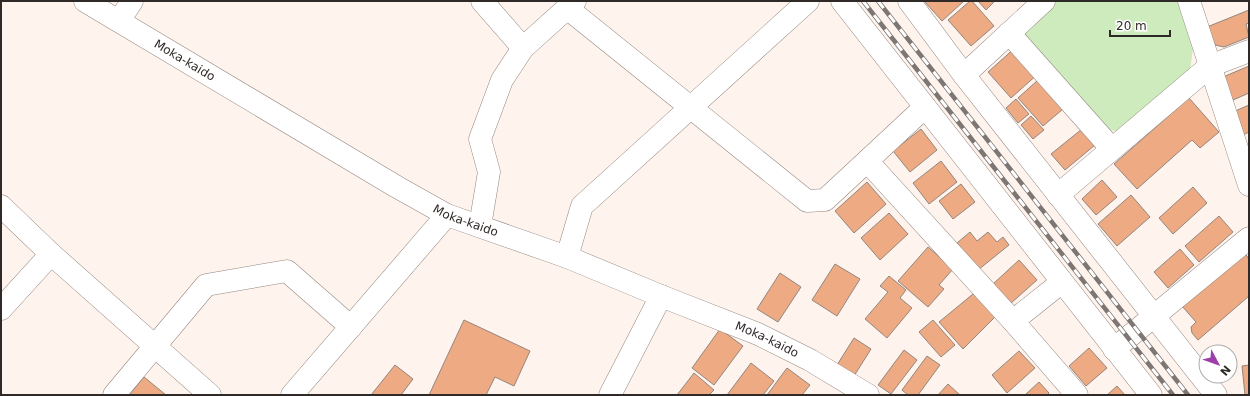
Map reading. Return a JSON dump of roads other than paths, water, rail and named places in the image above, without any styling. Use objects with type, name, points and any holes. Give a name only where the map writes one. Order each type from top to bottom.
[{"type":"street","name":"Moka-kaido","points":[[86,1],[397,187],[447,214],[567,257],[758,334],[810,360],[868,395]]},
{"type":"street","points":[[119,20],[132,1]]},
{"type":"street","points":[[482,1],[523,48]]},
{"type":"street","points":[[567,257],[582,206],[808,1]]},
{"type":"street","points":[[842,1],[1151,395]]},
{"type":"street","points":[[909,1],[964,75],[1216,395]]},
{"type":"street","points":[[964,75],[1044,1]]},
{"type":"street","points":[[1189,1],[1249,185]]},
{"type":"street","points":[[480,226],[489,172],[480,139],[502,80],[523,48],[571,5],[691,108],[808,201],[825,200],[925,107]]},
{"type":"street","points":[[1009,33],[1112,149]]},
{"type":"street","points":[[1058,195],[1210,66],[1249,51]]},
{"type":"street","points":[[867,161],[1013,321],[1078,395]]},
{"type":"street","points":[[1,206],[51,254],[210,395]]},
{"type":"street","points":[[292,395],[447,214]]},
{"type":"street","points":[[1114,349],[1249,238]]},
{"type":"street","points":[[1,309],[51,254]]},
{"type":"street","points":[[114,395],[206,285],[287,271],[351,326]]},
{"type":"street","points":[[1013,321],[1062,282]]},
{"type":"street","points":[[610,395],[661,296]]},
{"type":"railway","points":[[863,1],[1173,395]]},
{"type":"railway","points":[[878,1],[1188,395]]}]
